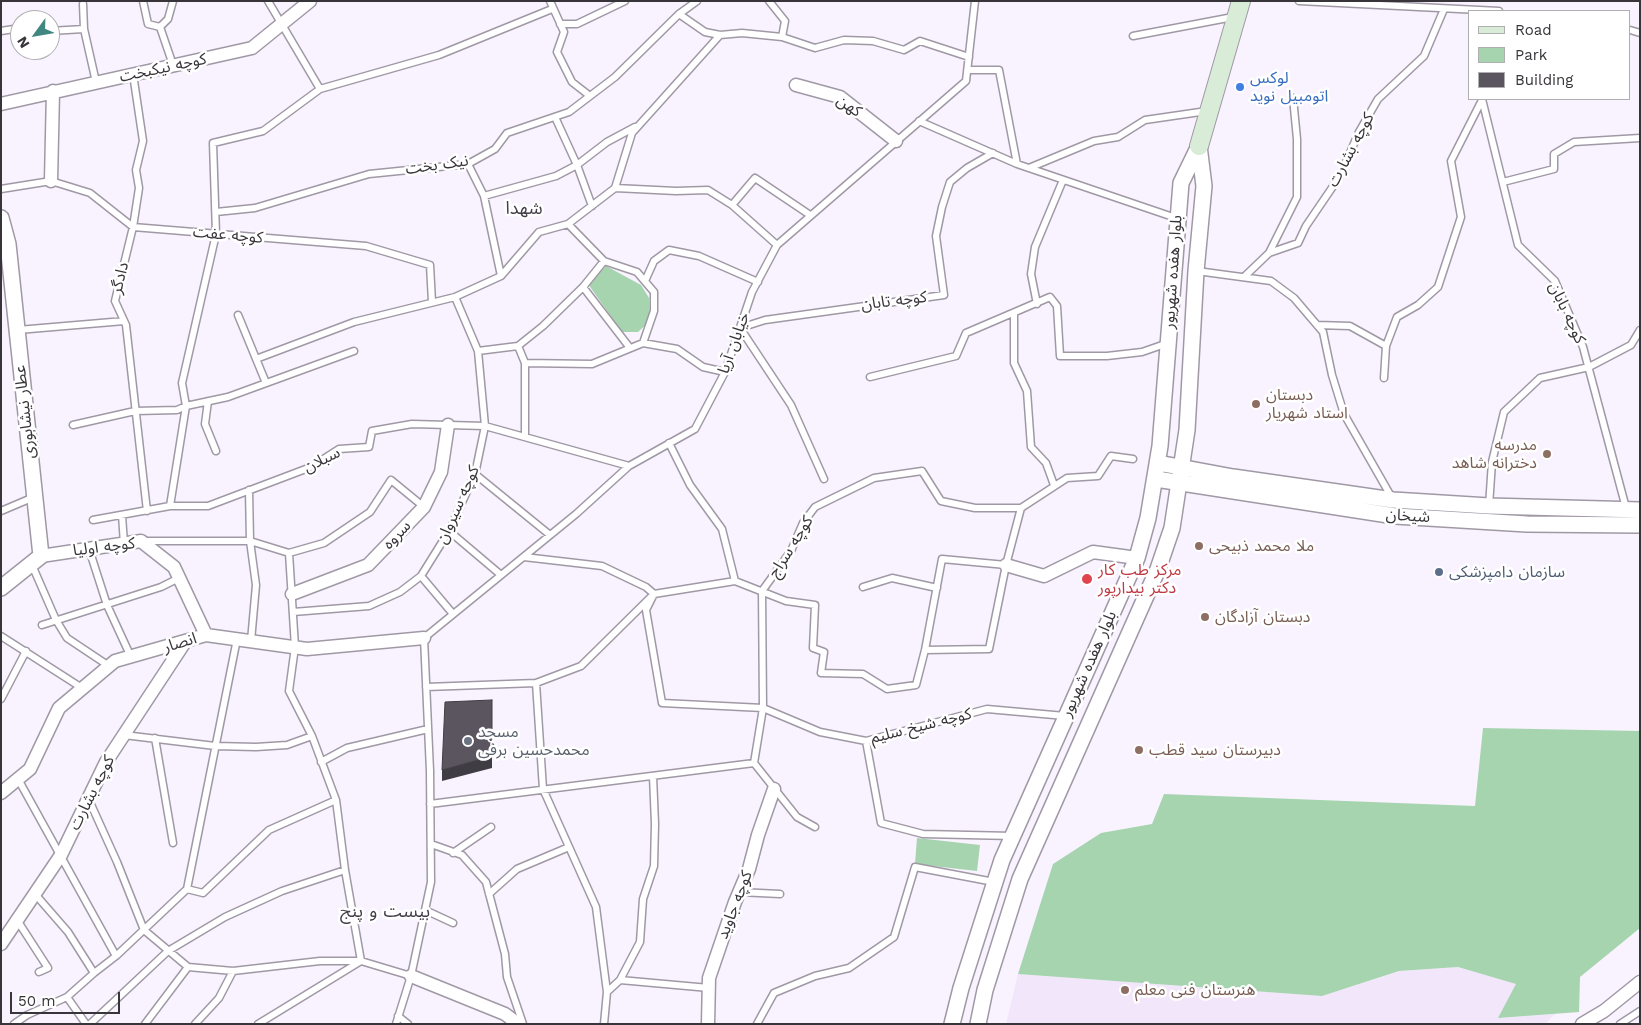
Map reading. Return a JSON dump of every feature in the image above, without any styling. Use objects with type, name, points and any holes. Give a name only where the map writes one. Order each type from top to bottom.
[{"type":"main road","name":"بلوار هفده شهریور","points":[[1199,146],[1239,9]]},
{"type":"street","name":"کوچه نیکبخت","points":[[1,104],[252,48],[310,1]]},
{"type":"street","name":"کهن","points":[[796,85],[840,97],[896,141]]},
{"type":"street","points":[[51,181],[53,92]]},
{"type":"street","name":"بلوار هفده شهریور","points":[[952,1024],[994,882],[1137,558],[1150,510],[1158,463],[1176,218],[1181,183],[1199,146]]},
{"type":"street","name":"بلوار هفده شهریور","points":[[978,1024],[985,990],[1020,879],[1158,569],[1172,528],[1187,430],[1196,271],[1204,186],[1199,146]]},
{"type":"street","name":"عطار نیشابوری","points":[[1,218],[6,277],[17,330],[34,497],[36,560]]},
{"type":"street","name":"سروه","points":[[292,594],[368,565],[424,507],[441,472],[448,426]]},
{"type":"street","name":"شیخان","points":[[1158,463],[1393,500],[1489,506],[1633,510]]},
{"type":"street","name":"شیخان","points":[[1156,479],[1394,516],[1488,521],[1640,525]]},
{"type":"street","points":[[1488,521],[1489,506]]},
{"type":"street","name":"کوچه اولیا","points":[[36,560],[141,541],[174,567],[206,635]]},
{"type":"street","points":[[1006,565],[1044,576],[1093,552],[1137,558]]},
{"type":"street","points":[[1,588],[36,560]]},
{"type":"street","name":"انصار","points":[[2,791],[30,769],[60,708],[115,662],[206,635],[307,649],[424,638]]},
{"type":"street","name":"کوچه بشارت","points":[[1,944],[61,855],[106,762],[185,642]]},
{"type":"street","name":"کوچه جاوید","points":[[708,1024],[709,978],[749,869],[758,835],[774,789]]},
{"type":"street","points":[[411,976],[505,1014],[518,1024]]},
{"type":"street","points":[[1582,1024],[1604,1011],[1640,982]]},
{"type":"lane","points":[[143,1],[148,24],[160,27]]},
{"type":"lane","points":[[160,27],[168,19],[173,1]]},
{"type":"lane","points":[[268,1],[320,89]]},
{"type":"lane","points":[[550,1],[564,32],[557,52],[572,82],[590,96]]},
{"type":"lane","points":[[560,24],[577,24],[625,1]]},
{"type":"lane","name":"نیک بخت","points":[[216,212],[255,208],[368,174],[468,164],[495,149],[507,133],[569,112],[615,77],[679,14],[697,1]]},
{"type":"lane","points":[[769,1],[785,21],[782,37]]},
{"type":"lane","name":"خیابان آریا","points":[[424,638],[524,557],[629,466],[695,429],[725,372],[752,292],[777,245],[966,82],[975,1]]},
{"type":"lane","points":[[1299,1],[1468,10]]},
{"type":"lane","points":[[1463,1],[1464,10]]},
{"type":"lane","points":[[83,4],[84,28],[96,82]]},
{"type":"lane","name":"کوچه بشارت","points":[[1244,277],[1269,253],[1298,243],[1306,226],[1340,176],[1359,132],[1378,99],[1424,56],[1444,8]]},
{"type":"lane","points":[[170,506],[186,406],[182,383],[216,234],[213,143],[263,131],[320,89],[439,55],[552,9]]},
{"type":"lane","points":[[1133,36],[1239,9]]},
{"type":"lane","points":[[679,14],[705,32],[782,37],[815,48],[844,40],[872,41],[904,50],[920,41],[969,57]]},
{"type":"lane","points":[[160,27],[173,65]]},
{"type":"lane","points":[[60,30],[84,28]]},
{"type":"lane","points":[[256,359],[354,322],[454,298],[501,276],[539,232],[568,224],[615,188],[632,133],[720,34]]},
{"type":"lane","points":[[968,70],[999,70],[1017,164]]},
{"type":"lane","name":"دادگر","points":[[134,74],[143,141],[136,170],[139,188],[133,227],[114,301],[124,321],[146,511]]},
{"type":"lane","points":[[1269,253],[1297,197],[1297,139],[1293,98]]},
{"type":"lane","points":[[1384,378],[1386,346],[1397,317],[1418,305],[1438,288],[1461,217],[1451,161],[1482,100]]},
{"type":"lane","name":"کوچه بابان","points":[[1482,100],[1518,245],[1555,281],[1583,347],[1633,510]]},
{"type":"lane","points":[[1029,168],[1094,141],[1118,137],[1145,120],[1210,110]]},
{"type":"lane","points":[[555,117],[577,165],[592,206]]},
{"type":"lane","points":[[919,121],[1017,164],[1176,218]]},
{"type":"lane","points":[[484,196],[556,176],[577,165],[607,142],[639,125]]},
{"type":"lane","points":[[1503,182],[1554,169],[1554,154],[1574,142],[1640,138]]},
{"type":"lane","name":"کوچه تابان","points":[[740,328],[765,320],[944,295],[936,236],[950,182],[967,168],[993,154]]},
{"type":"lane","points":[[468,164],[484,196],[501,276]]},
{"type":"lane","points":[[732,205],[755,178],[810,215]]},
{"type":"lane","points":[[1037,304],[1032,274],[1035,248],[1063,180]]},
{"type":"lane","points":[[1,188],[51,181],[90,193],[133,227]]},
{"type":"lane","points":[[615,188],[676,191],[708,190],[732,205],[777,245]]},
{"type":"lane","points":[[568,224],[604,261],[637,272],[654,292],[654,312],[643,342]]},
{"type":"lane","name":"کوچه عفت","points":[[133,227],[366,246],[430,265],[432,302]]},
{"type":"lane","points":[[645,282],[654,261],[669,250],[699,256],[758,282]]},
{"type":"lane","points":[[478,351],[518,346],[543,326],[583,287],[604,261]]},
{"type":"lane","points":[[1196,271],[1271,281],[1294,298],[1323,332],[1332,375],[1344,414],[1393,500]]},
{"type":"lane","points":[[583,287],[630,348]]},
{"type":"lane","points":[[870,377],[956,356],[966,333],[1050,297],[1057,306],[1060,356],[1107,356],[1142,352],[1168,342]]},
{"type":"lane","name":"کوچه سیروان","points":[[293,612],[369,606],[400,592],[421,576],[450,530],[475,474],[484,426],[478,351],[454,298]]},
{"type":"lane","points":[[1014,313],[1014,363],[1027,391],[1031,447],[1046,463],[1054,485]]},
{"type":"lane","points":[[238,315],[266,383]]},
{"type":"lane","points":[[17,330],[124,321]]},
{"type":"lane","points":[[1317,325],[1350,326],[1386,346]]},
{"type":"lane","points":[[740,328],[791,405],[824,478]]},
{"type":"lane","points":[[1489,506],[1492,462],[1504,412],[1540,378],[1589,367],[1631,345],[1640,330]]},
{"type":"lane","points":[[525,362],[592,364],[643,342],[677,349],[702,368],[725,372]]},
{"type":"lane","points":[[518,346],[525,362],[525,436]]},
{"type":"lane","points":[[73,425],[135,411],[177,410],[186,406],[228,397],[354,351]]},
{"type":"lane","points":[[208,401],[205,424],[216,451]]},
{"type":"lane","name":"سبلان","points":[[93,520],[170,506],[208,506],[311,467],[339,449],[369,447],[372,431],[412,424],[484,426],[629,466]]},
{"type":"lane","points":[[669,443],[690,485],[722,529],[735,582]]},
{"type":"lane","points":[[925,650],[989,649],[1006,565],[1022,508],[1067,478],[1098,476],[1110,456],[1133,459]]},
{"type":"lane","name":"کوچه سراج","points":[[754,763],[763,708],[762,591],[791,551],[803,524],[815,507],[874,478],[922,471],[941,501],[975,508],[1022,508]]},
{"type":"lane","points":[[475,474],[550,535]]},
{"type":"lane","points":[[141,541],[250,541],[289,553],[324,543],[370,512],[391,480],[424,507]]},
{"type":"lane","points":[[249,490],[250,541],[256,585],[251,641]]},
{"type":"lane","points":[[1,511],[34,497]]},
{"type":"lane","points":[[122,515],[124,544]]},
{"type":"lane","points":[[450,530],[501,575]]},
{"type":"lane","points":[[89,549],[107,605],[131,657]]},
{"type":"lane","points":[[289,553],[295,647],[289,691],[312,736],[336,800],[345,870],[362,961]]},
{"type":"lane","points":[[524,557],[602,566],[646,587],[654,594]]},
{"type":"lane","points":[[426,687],[536,683],[582,666],[654,594],[735,582],[786,601],[815,605],[813,648],[824,652],[821,673],[862,674],[887,689],[916,685],[925,650],[942,559],[1006,565]]},
{"type":"lane","points":[[36,560],[56,620],[67,638],[109,666]]},
{"type":"lane","points":[[421,576],[453,614]]},
{"type":"lane","points":[[42,625],[107,605],[178,578]]},
{"type":"lane","points":[[863,587],[892,578],[937,588]]},
{"type":"lane","name":"کوچه شیخ سلیم","points":[[654,594],[646,610],[662,702],[763,708],[820,732],[866,741],[987,709],[1066,716]]},
{"type":"lane","points":[[1,636],[82,689]]},
{"type":"lane","points":[[396,1024],[411,976],[431,882],[424,638]]},
{"type":"lane","points":[[14,1024],[27,1015],[67,997],[116,956],[187,889],[237,639]]},
{"type":"lane","points":[[1,699],[26,651]]},
{"type":"lane","points":[[536,683],[543,790],[596,907],[607,992],[604,1024]]},
{"type":"lane","points":[[322,762],[347,748],[428,729]]},
{"type":"lane","points":[[124,735],[215,746],[287,745],[312,736]]},
{"type":"lane","points":[[155,738],[173,843]]},
{"type":"lane","points":[[866,741],[881,823],[923,834],[1014,836]]},
{"type":"lane","points":[[430,804],[754,763],[797,817],[815,827]]},
{"type":"lane","points":[[607,992],[620,980],[640,942],[643,900],[654,866],[653,776]]},
{"type":"lane","points":[[18,779],[116,956]]},
{"type":"lane","points":[[88,799],[117,862],[144,930],[188,967],[233,971],[320,960],[362,961],[411,976]]},
{"type":"lane","points":[[187,889],[203,893],[269,830],[336,800]]},
{"type":"lane","points":[[453,853],[491,827]]},
{"type":"lane","points":[[431,844],[462,855],[486,882],[505,954],[507,977],[523,1024]]},
{"type":"lane","points":[[489,894],[517,869],[569,847]]},
{"type":"lane","points":[[757,1024],[774,993],[815,976],[850,968],[894,937],[915,868],[994,882]]},
{"type":"lane","points":[[90,1024],[168,951],[225,917],[282,891],[345,870]]},
{"type":"lane","points":[[739,892],[780,894]]},
{"type":"lane","points":[[35,894],[68,932],[94,973]]},
{"type":"lane","points":[[425,910],[453,923]]},
{"type":"lane","points":[[18,920],[48,968],[39,972]]},
{"type":"lane","points":[[258,1024],[362,961]]},
{"type":"lane","points":[[145,1024],[188,967]]},
{"type":"lane","points":[[195,1024],[219,998],[233,971]]},
{"type":"lane","points":[[620,980],[709,988]]},
{"type":"lane","points":[[67,997],[86,1024]]},
{"type":"lane","points":[[1620,1024],[1640,1011]]},
{"type":"lane","points":[[398,1016],[408,1024]]},
{"type":"shaded area","name":"هنرستان فنی معلم","points":[[1458,967],[1517,984],[1499,1018],[1555,1014],[1545,1024],[1006,1024],[1018,974],[1322,996],[1400,971]]},
{"type":"green space","points":[[606,266],[641,285],[649,298],[650,321],[638,332],[622,332],[588,284]]},
{"type":"green space","points":[[1483,728],[1640,731],[1640,928],[1580,977],[1579,1012],[1498,1018],[1516,984],[1458,967],[1399,971],[1322,996],[1018,974],[1053,864],[1101,833],[1152,824],[1164,794],[1475,806]]},
{"type":"green space","points":[[917,838],[980,845],[977,871],[915,864]]},
{"type":"building","name":"مسجد محمدحسین برفی","points":[[492,700],[492,756],[442,770],[445,702]]},
{"type":"place","name":"لوکس اتومبیل نوید","points":[[1240,87]]},
{"type":"place","name":"دبستان استاد شهریار","points":[[1256,404]]},
{"type":"place","name":"مدرسه دخترانه شاهد","points":[[1547,454]]},
{"type":"place","name":"ملا محمد ذبیحی","points":[[1199,546]]},
{"type":"place","name":"سازمان دامپزشکی","points":[[1439,572]]},
{"type":"place","name":"مرکز طب کار دکتر بیدارپور","points":[[1087,579]]},
{"type":"place","name":"دبستان آزادگان","points":[[1205,617]]},
{"type":"place","name":"مسجد محمدحسین برفی","points":[[468,741]]},
{"type":"place","name":"دبیرستان سید قطب","points":[[1139,750]]},
{"type":"place","name":"هنرستان فنی معلم","points":[[1125,990]]},
{"type":"district","name":"شهدا","points":[[524,209]]},
{"type":"district","name":"بیست و پنج","points":[[385,912]]}]
